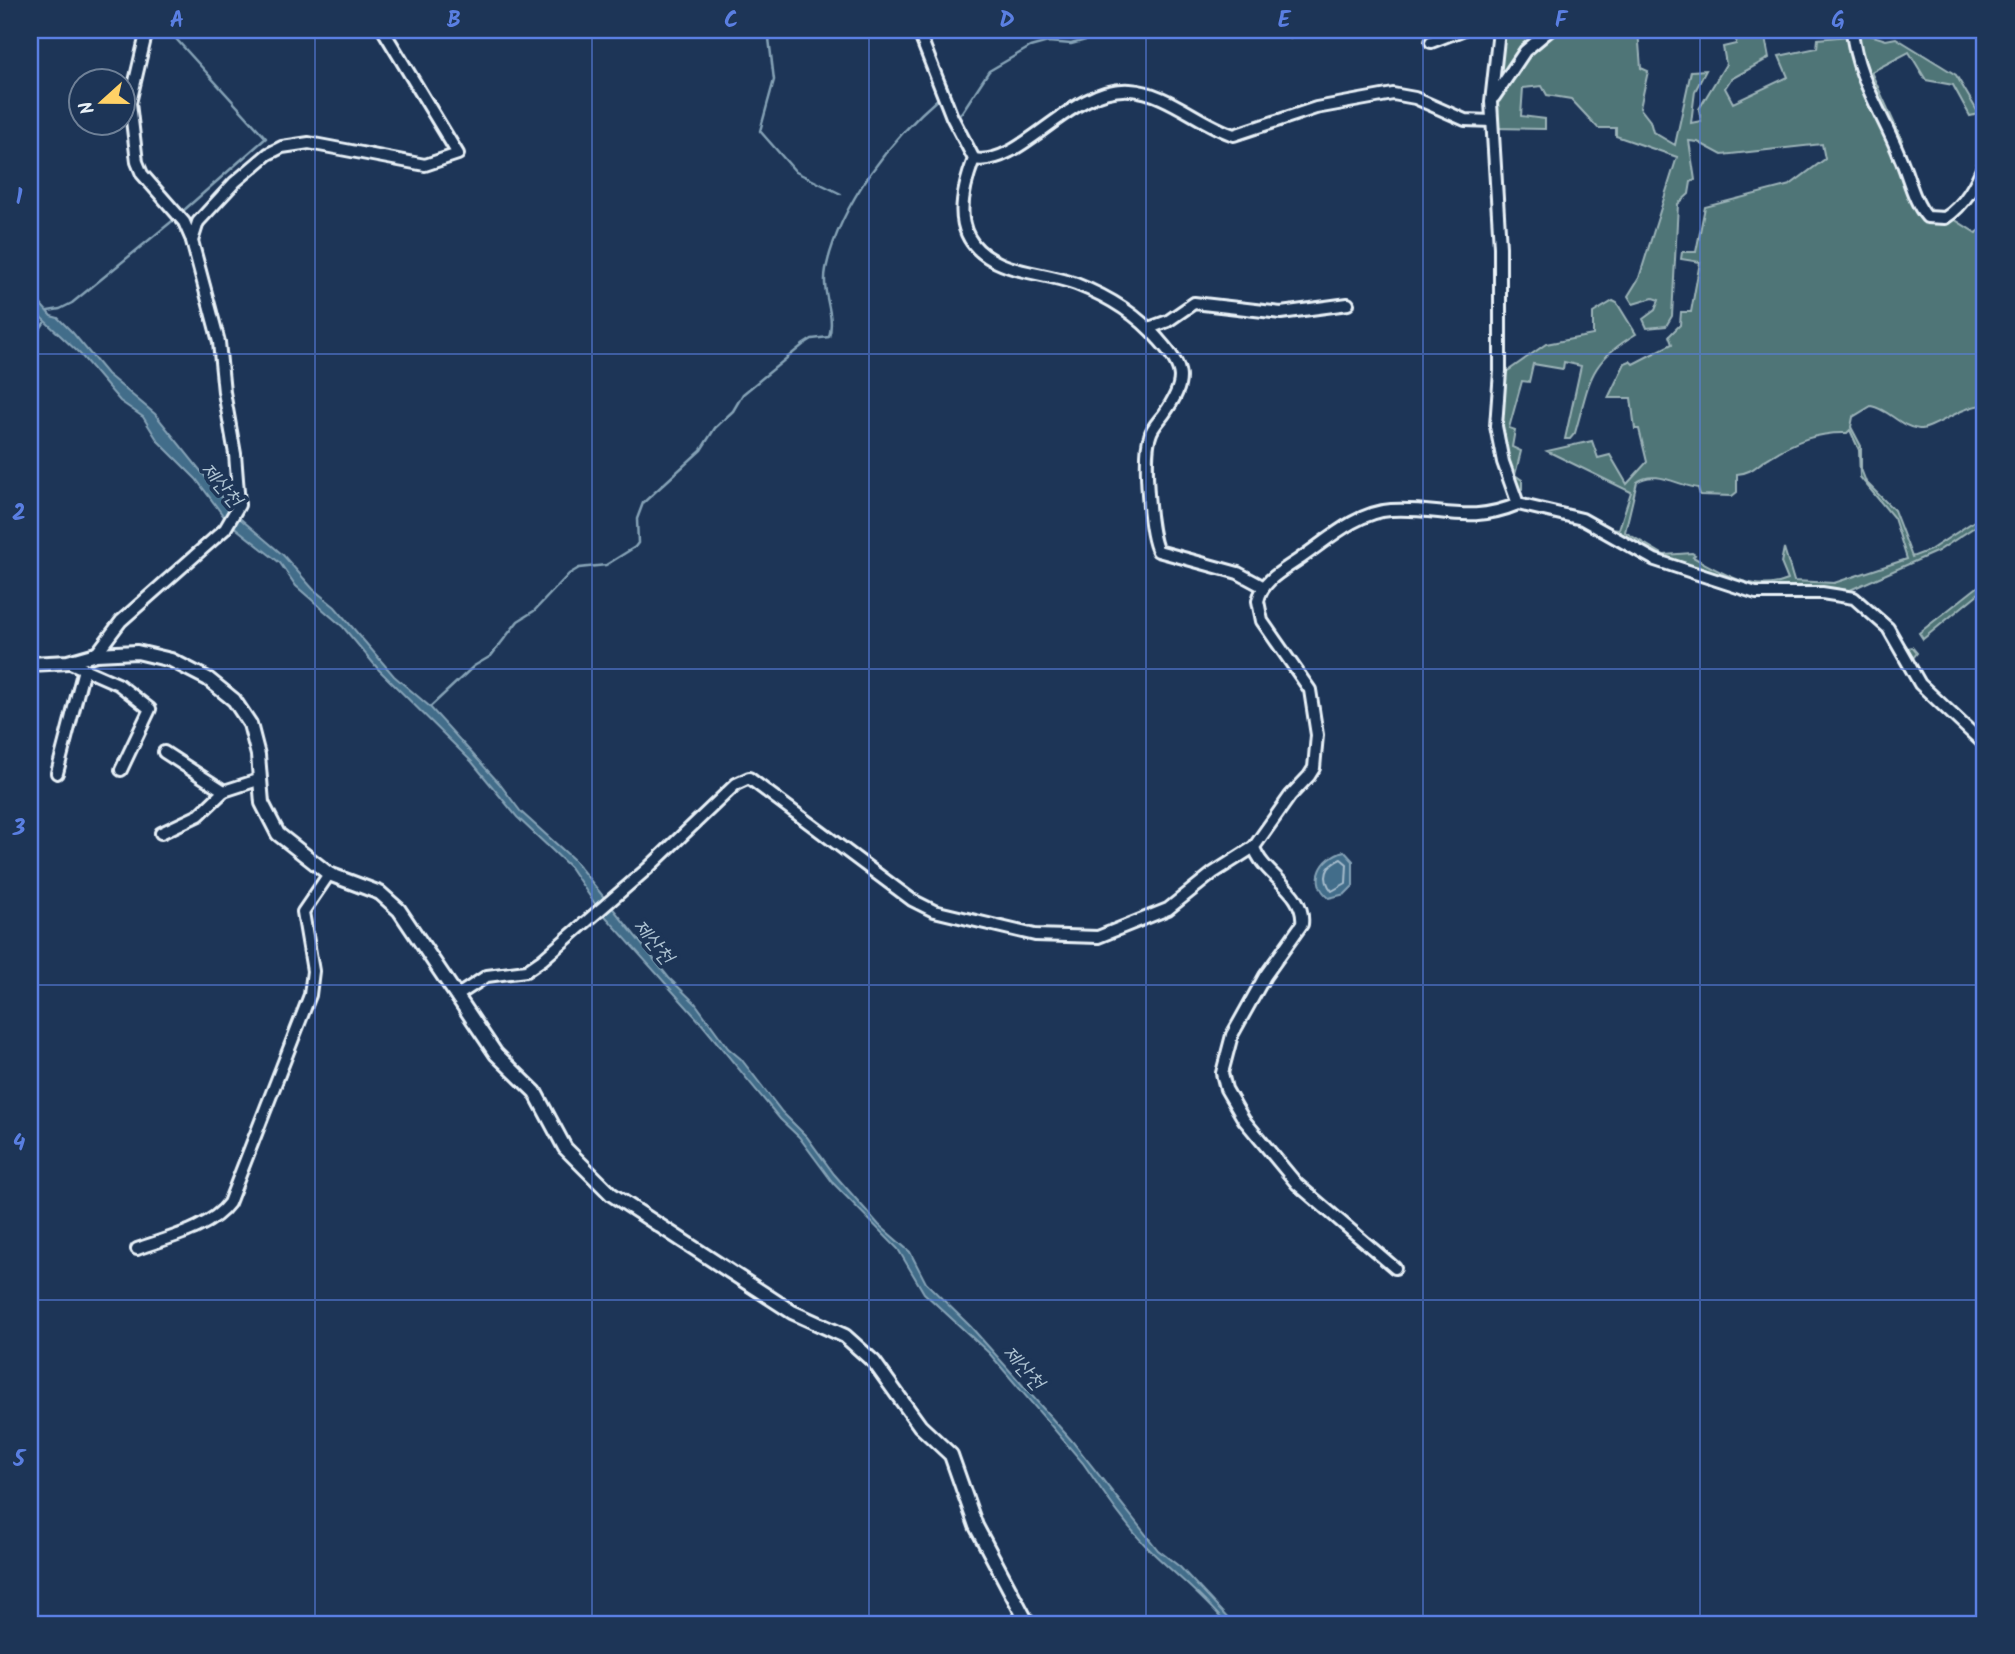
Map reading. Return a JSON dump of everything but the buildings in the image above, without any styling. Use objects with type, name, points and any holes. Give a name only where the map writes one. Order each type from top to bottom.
[{"type":"street","points":[[96,654],[121,621],[225,529],[235,513],[240,496],[219,342],[192,241],[184,222],[142,174],[137,162],[130,103],[148,30]]},
{"type":"street","points":[[192,241],[198,222],[235,182],[268,154],[282,147],[309,143],[425,165],[458,154],[383,30]]},
{"type":"street","points":[[918,30],[952,117],[974,159],[967,177],[961,215],[966,234],[976,247],[1007,266],[1034,270],[1092,291],[1149,328],[1174,357],[1181,371],[1180,386],[1152,430],[1146,451],[1155,547],[1161,553],[1238,573],[1264,587]]},
{"type":"street","points":[[1431,42],[1462,30]]},
{"type":"street","points":[[1499,30],[1492,102],[1500,266],[1497,439],[1518,504]]},
{"type":"street","points":[[1492,102],[1525,51],[1550,30]]},
{"type":"street","points":[[1852,30],[1860,73],[1900,155],[1917,201],[1927,217],[1945,218],[1959,207],[1973,188],[1985,162]]},
{"type":"street","points":[[974,159],[1004,154],[1058,115],[1096,96],[1121,90],[1152,95],[1234,135],[1316,108],[1393,94],[1415,98],[1465,120],[1492,121]]},
{"type":"street","points":[[1149,328],[1168,321],[1194,303],[1281,313],[1348,304]]},
{"type":"street","points":[[458,995],[487,976],[531,968],[612,900],[736,783],[749,778],[912,901],[934,911],[1035,935],[1091,938],[1115,931],[1176,904],[1213,873],[1254,847],[1290,796],[1314,768],[1317,735],[1313,700],[1306,681],[1262,621],[1258,601],[1264,587],[1332,536],[1369,516],[1391,510],[1479,516],[1518,504],[1582,519],[1655,560],[1756,593],[1822,593],[1854,598],[1888,628],[1920,684],[1985,745]]},
{"type":"street","points":[[30,664],[68,662],[96,654],[137,652],[162,657],[193,670],[222,690],[240,707],[253,732],[258,755],[258,780],[266,813],[278,834],[329,874],[345,883],[373,890],[392,902],[496,1054],[530,1084],[565,1148],[611,1194],[792,1312],[845,1336],[874,1362],[920,1426],[951,1455],[976,1526],[1028,1624]]},
{"type":"street","points":[[68,662],[118,684],[150,709],[121,770]]},
{"type":"street","points":[[57,773],[84,669]]},
{"type":"street","points":[[164,752],[224,790]]},
{"type":"street","points":[[161,833],[199,815],[224,790],[258,780]]},
{"type":"street","points":[[1254,847],[1263,863],[1297,903],[1303,916],[1302,924],[1265,976],[1232,1035],[1223,1065],[1226,1088],[1244,1120],[1297,1184],[1395,1268]]},
{"type":"street","points":[[136,1249],[209,1220],[222,1212],[229,1203],[310,995],[313,971],[303,912],[329,874]]},
{"type":"green space","points":[[1504,30],[1546,30],[1495,86]]},
{"type":"green space","points":[[1558,30],[1638,30],[1641,68],[1648,71],[1640,108],[1650,121],[1653,132],[1675,145],[1691,71],[1706,70],[1695,91],[1691,123],[1701,121],[1699,109],[1726,64],[1723,47],[1736,44],[1737,34],[1764,32],[1769,58],[1731,79],[1725,88],[1733,103],[1788,77],[1779,56],[1817,48],[1818,39],[1849,36],[1856,74],[1925,220],[1939,224],[1952,218],[1976,233],[1985,227],[1985,405],[1967,409],[1932,426],[1919,429],[1912,428],[1871,406],[1853,417],[1851,427],[1861,446],[1861,469],[1866,482],[1894,510],[1912,557],[1930,550],[1985,514],[1985,520],[1938,551],[1850,590],[1886,617],[1908,648],[1912,647],[1917,653],[1909,663],[1897,635],[1855,596],[1764,592],[1666,561],[1603,527],[1619,529],[1631,492],[1547,451],[1592,441],[1598,458],[1610,455],[1627,484],[1647,462],[1639,429],[1635,429],[1631,398],[1608,398],[1625,363],[1630,361],[1633,364],[1672,344],[1669,336],[1680,325],[1681,312],[1691,312],[1700,262],[1681,259],[1682,252],[1696,252],[1705,207],[1790,185],[1825,159],[1822,144],[1722,155],[1698,142],[1689,141],[1695,180],[1691,182],[1689,194],[1678,204],[1672,316],[1666,326],[1647,328],[1643,319],[1655,310],[1659,300],[1653,298],[1633,304],[1628,296],[1639,278],[1677,157],[1616,136],[1616,128],[1598,128],[1571,99],[1547,95],[1542,86],[1523,88],[1521,116],[1545,119],[1545,129],[1495,128],[1494,102],[1528,51],[1542,38]],"holes":[[[1850,430],[1859,450],[1860,477],[1894,518],[1907,559],[1834,583],[1794,581],[1784,548],[1781,563],[1788,580],[1763,585],[1727,575],[1693,557],[1695,555],[1692,553],[1664,555],[1625,532],[1637,482],[1644,478],[1659,478],[1698,488],[1700,495],[1732,496],[1737,492],[1737,474],[1751,470],[1798,442],[1826,434],[1847,433]]]},
{"type":"green space","points":[[1854,30],[1886,40],[1896,38],[1956,75],[1979,114],[1970,116],[1953,85],[1926,80],[1909,52],[1871,72],[1902,140],[1899,143],[1862,72]]},
{"type":"green space","points":[[1613,301],[1617,303],[1636,334],[1620,344],[1599,365],[1588,387],[1575,433],[1570,439],[1565,439],[1581,366],[1564,362],[1563,369],[1533,364],[1529,382],[1522,381],[1509,428],[1515,430],[1512,447],[1521,451],[1515,475],[1522,480],[1522,489],[1517,495],[1500,439],[1502,375],[1546,344],[1593,335],[1593,313]]},
{"type":"green space","points":[[1985,581],[1985,588],[1923,639],[1919,633]]},
{"type":"water","points":[[30,292],[51,316],[58,318],[73,333],[107,374],[155,414],[236,515],[283,555],[313,589],[335,607],[394,676],[429,706],[499,783],[521,812],[573,859],[669,978],[695,1003],[728,1048],[741,1059],[782,1112],[807,1137],[834,1174],[879,1225],[910,1252],[926,1283],[971,1327],[1072,1441],[1158,1550],[1180,1567],[1233,1624],[1226,1624],[1133,1532],[1083,1463],[989,1353],[924,1293],[898,1249],[834,1184],[799,1137],[780,1119],[701,1023],[597,907],[570,867],[517,817],[472,762],[379,670],[343,627],[296,586],[280,563],[228,522],[196,479],[158,441],[143,417],[120,401],[80,354],[30,307]]},
{"type":"water","points":[[1344,851],[1353,861],[1353,886],[1345,894],[1329,898],[1319,884],[1320,870],[1329,858]]},
{"type":"waterway","points":[[168,30],[266,138],[183,211]]},
{"type":"waterway","points":[[768,30],[774,80],[760,131],[796,172],[841,194]]},
{"type":"waterway","points":[[927,42],[940,30]]},
{"type":"waterway","points":[[955,113],[958,116],[962,112],[989,71],[1030,47],[1048,42],[1071,44],[1123,30]]},
{"type":"waterway","points":[[1229,30],[1279,33],[1290,38]]},
{"type":"waterway","points":[[934,57],[948,87],[953,106]]},
{"type":"waterway","points":[[430,707],[474,666],[491,656],[518,621],[534,611],[569,574],[579,568],[606,565],[635,547],[638,543],[637,519],[643,503],[701,450],[715,428],[733,411],[743,394],[804,344],[812,339],[829,337],[831,320],[825,287],[826,269],[843,220],[855,197],[886,152],[941,96]]},
{"type":"waterway","points":[[48,311],[72,303],[176,218]]},
{"type":"waterway","points":[[30,343],[44,323]]},
{"type":"water label","name":"제산천","points":[[222,484]]},
{"type":"water label","name":"제산천","points":[[654,941]]},
{"type":"water label","name":"제산천","points":[[1024,1367]]}]
